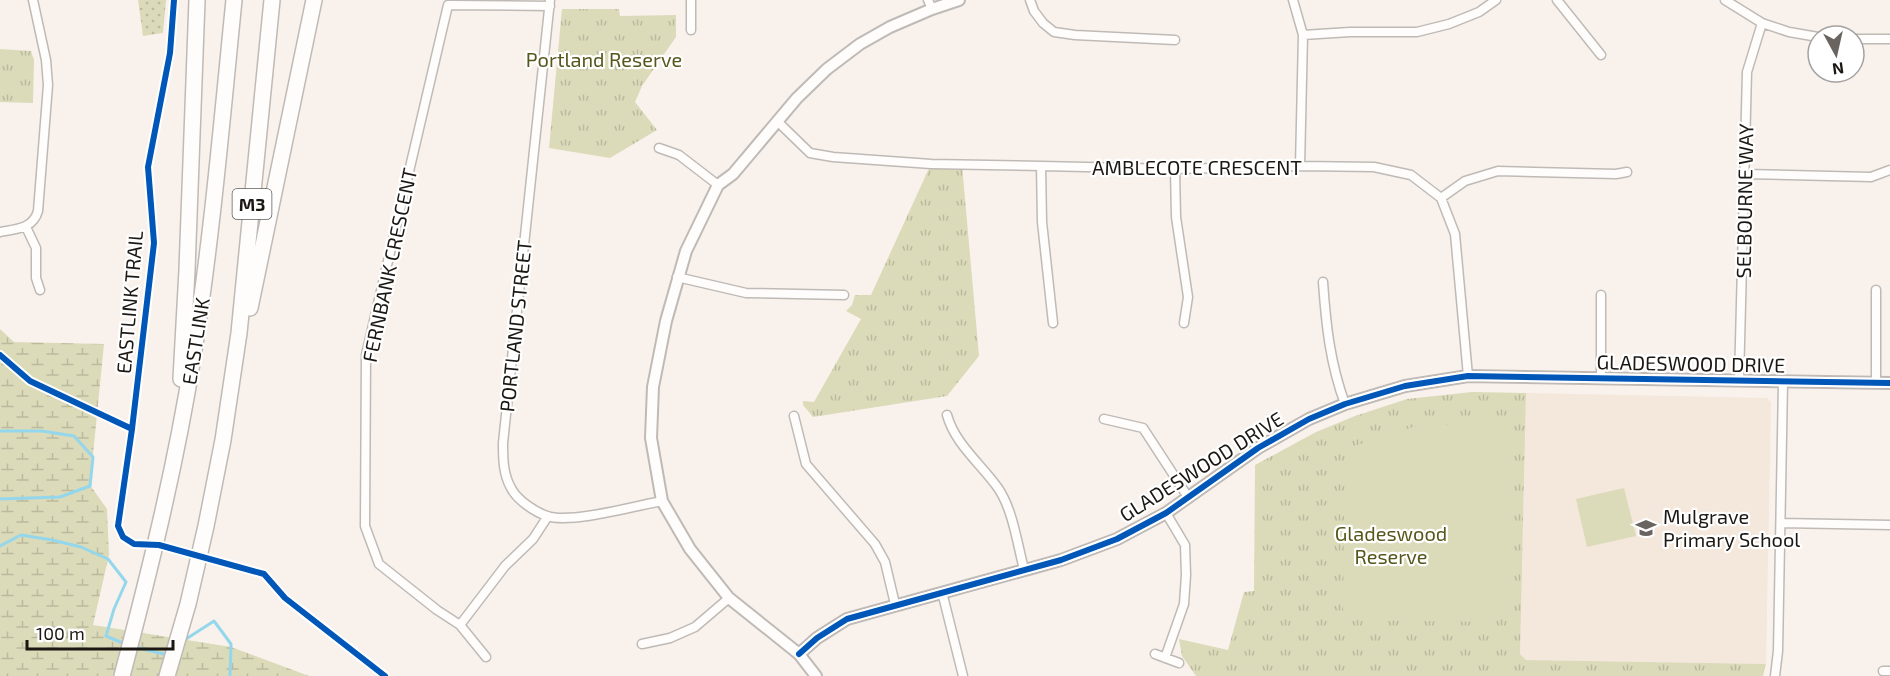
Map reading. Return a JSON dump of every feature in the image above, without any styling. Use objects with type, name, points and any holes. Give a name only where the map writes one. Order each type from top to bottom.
[{"type":"highway","points":[[177,445],[187,270],[197,0]]},
{"type":"highway","name":"EASTLINK","points":[[123,676],[161,521],[193,358],[209,244],[234,0]]},
{"type":"highway","name":"EASTLINK","points":[[167,676],[188,604],[206,526],[228,408],[239,333],[272,0]]},
{"type":"highway","points":[[228,408],[279,176],[314,0]]},
{"type":"street","points":[[0,232],[26,227],[33,223],[38,211],[47,95],[46,60],[33,0]]},
{"type":"street","points":[[691,0],[691,30]]},
{"type":"street","points":[[816,676],[799,654],[729,598],[690,549],[662,501],[651,438],[653,387],[677,277],[686,251],[718,185],[733,174],[777,121],[827,69],[860,44],[930,5],[959,0]]},
{"type":"street","points":[[1030,0],[1039,17],[1054,32],[1175,40]]},
{"type":"street","points":[[1293,0],[1303,35],[1300,166]]},
{"type":"street","points":[[1303,35],[1417,32],[1449,24],[1479,12],[1496,0]]},
{"type":"street","points":[[1557,0],[1601,55]]},
{"type":"street","points":[[1725,0],[1762,23],[1806,35]]},
{"type":"street","name":"PORTLAND STREET","points":[[550,3],[502,443],[504,467],[511,489],[526,505],[548,516],[572,518],[662,501]]},
{"type":"street","name":"FERNBANK CRESCENT","points":[[486,657],[460,625],[437,610],[379,564],[365,526],[366,355],[448,5],[550,3]]},
{"type":"street","name":"SELBOURNE WAY","points":[[1739,381],[1747,72],[1762,23]]},
{"type":"street","points":[[1866,39],[1890,39]]},
{"type":"street","name":"AMBLECOTE CRESCENT","points":[[777,121],[810,153],[931,164],[1175,168],[1374,167],[1411,175],[1441,198]]},
{"type":"street","points":[[659,148],[679,155],[718,185]]},
{"type":"street","points":[[1041,166],[1041,222],[1053,323]]},
{"type":"street","points":[[1175,168],[1176,217],[1188,297],[1184,323]]},
{"type":"street","points":[[1745,174],[1871,177],[1890,170]]},
{"type":"street","points":[[1468,376],[1455,234],[1441,198],[1465,181],[1498,171],[1616,174],[1627,172]]},
{"type":"street","points":[[26,227],[36,248],[36,278],[40,290]]},
{"type":"street","points":[[677,277],[746,293],[844,295]]},
{"type":"street","points":[[1323,282],[1328,340],[1335,377],[1345,404]]},
{"type":"street","points":[[1876,290],[1876,383]]},
{"type":"street","points":[[1601,295],[1601,378]]},
{"type":"street","name":"GLADESWOOD DRIVE","points":[[799,654],[847,619],[1061,560],[1117,539],[1166,513],[1258,448],[1309,419],[1345,404],[1405,386],[1468,376],[1890,383]]},
{"type":"street","points":[[1775,676],[1778,661],[1783,382]]},
{"type":"street","points":[[794,416],[806,464],[875,544],[885,562],[896,604]]},
{"type":"street","points":[[947,416],[951,430],[999,490],[1008,510],[1024,569]]},
{"type":"street","points":[[1104,419],[1143,428],[1188,497]]},
{"type":"street","points":[[1165,658],[1184,604],[1186,575],[1185,545],[1166,513]]},
{"type":"street","points":[[460,625],[506,566],[533,539],[548,516]]},
{"type":"street","points":[[1781,523],[1890,525]]},
{"type":"street","points":[[942,592],[963,676]]},
{"type":"street","points":[[642,644],[670,638],[695,627],[729,598]]},
{"type":"street","points":[[1155,654],[1179,663]]},
{"type":"shaded area","name":"Mulgrave Primary School","points":[[1526,393],[1767,398],[1771,402],[1766,664],[1526,660],[1520,654]]},
{"type":"green space","points":[[138,0],[166,0],[163,33],[143,36]]},
{"type":"green space","name":"Portland Reserve","points":[[562,9],[619,9],[620,16],[676,15],[676,37],[642,86],[635,102],[657,130],[610,158],[549,148]]},
{"type":"green space","points":[[0,49],[31,51],[34,60],[33,103],[0,102]]},
{"type":"green space","points":[[931,164],[962,165],[979,356],[947,396],[813,417],[803,405],[803,401],[814,402],[861,319],[846,311],[852,305],[855,295],[871,295]]},
{"type":"green space","points":[[0,329],[14,342],[104,344],[90,485],[107,509],[109,555],[93,625],[231,647],[309,676],[0,676]]},
{"type":"green space","name":"Gladeswood Reserve","points":[[1472,392],[1526,393],[1520,654],[1526,660],[1766,664],[1763,676],[1196,676],[1182,656],[1179,639],[1228,650],[1244,592],[1254,591],[1255,465],[1316,432],[1355,416],[1407,399]]},
{"type":"green space","points":[[1505,424],[1512,429],[1508,618],[1484,622],[1350,620],[1343,613],[1345,449],[1420,425]]},
{"type":"green space","points":[[1624,488],[1636,536],[1587,547],[1576,499]]},
{"type":"waterway","points":[[0,431],[42,431],[74,436],[93,457],[90,486],[60,497],[0,499]]},
{"type":"waterway","points":[[0,546],[21,535],[81,547],[108,559],[126,582],[114,609],[106,636],[125,644]]},
{"type":"waterway","points":[[183,641],[214,621],[231,644],[230,676]]},
{"type":"waterway","points":[[134,647],[164,654],[168,651]]},
{"type":"cycle path","name":"EASTLINK TRAIL","points":[[174,0],[170,53],[148,167],[154,243],[118,526],[123,537],[134,544],[159,545],[264,574],[285,598],[385,676]]},
{"type":"cycle path","points":[[0,355],[30,381],[132,429]]},
{"type":"cycle path","points":[[799,654],[817,638],[847,619],[1061,560],[1117,539],[1166,513],[1258,448],[1309,419],[1345,404],[1405,386],[1468,376],[1890,383]]},
{"type":"place","name":"Mulgrave Primary School","points":[[1646,528]]}]
